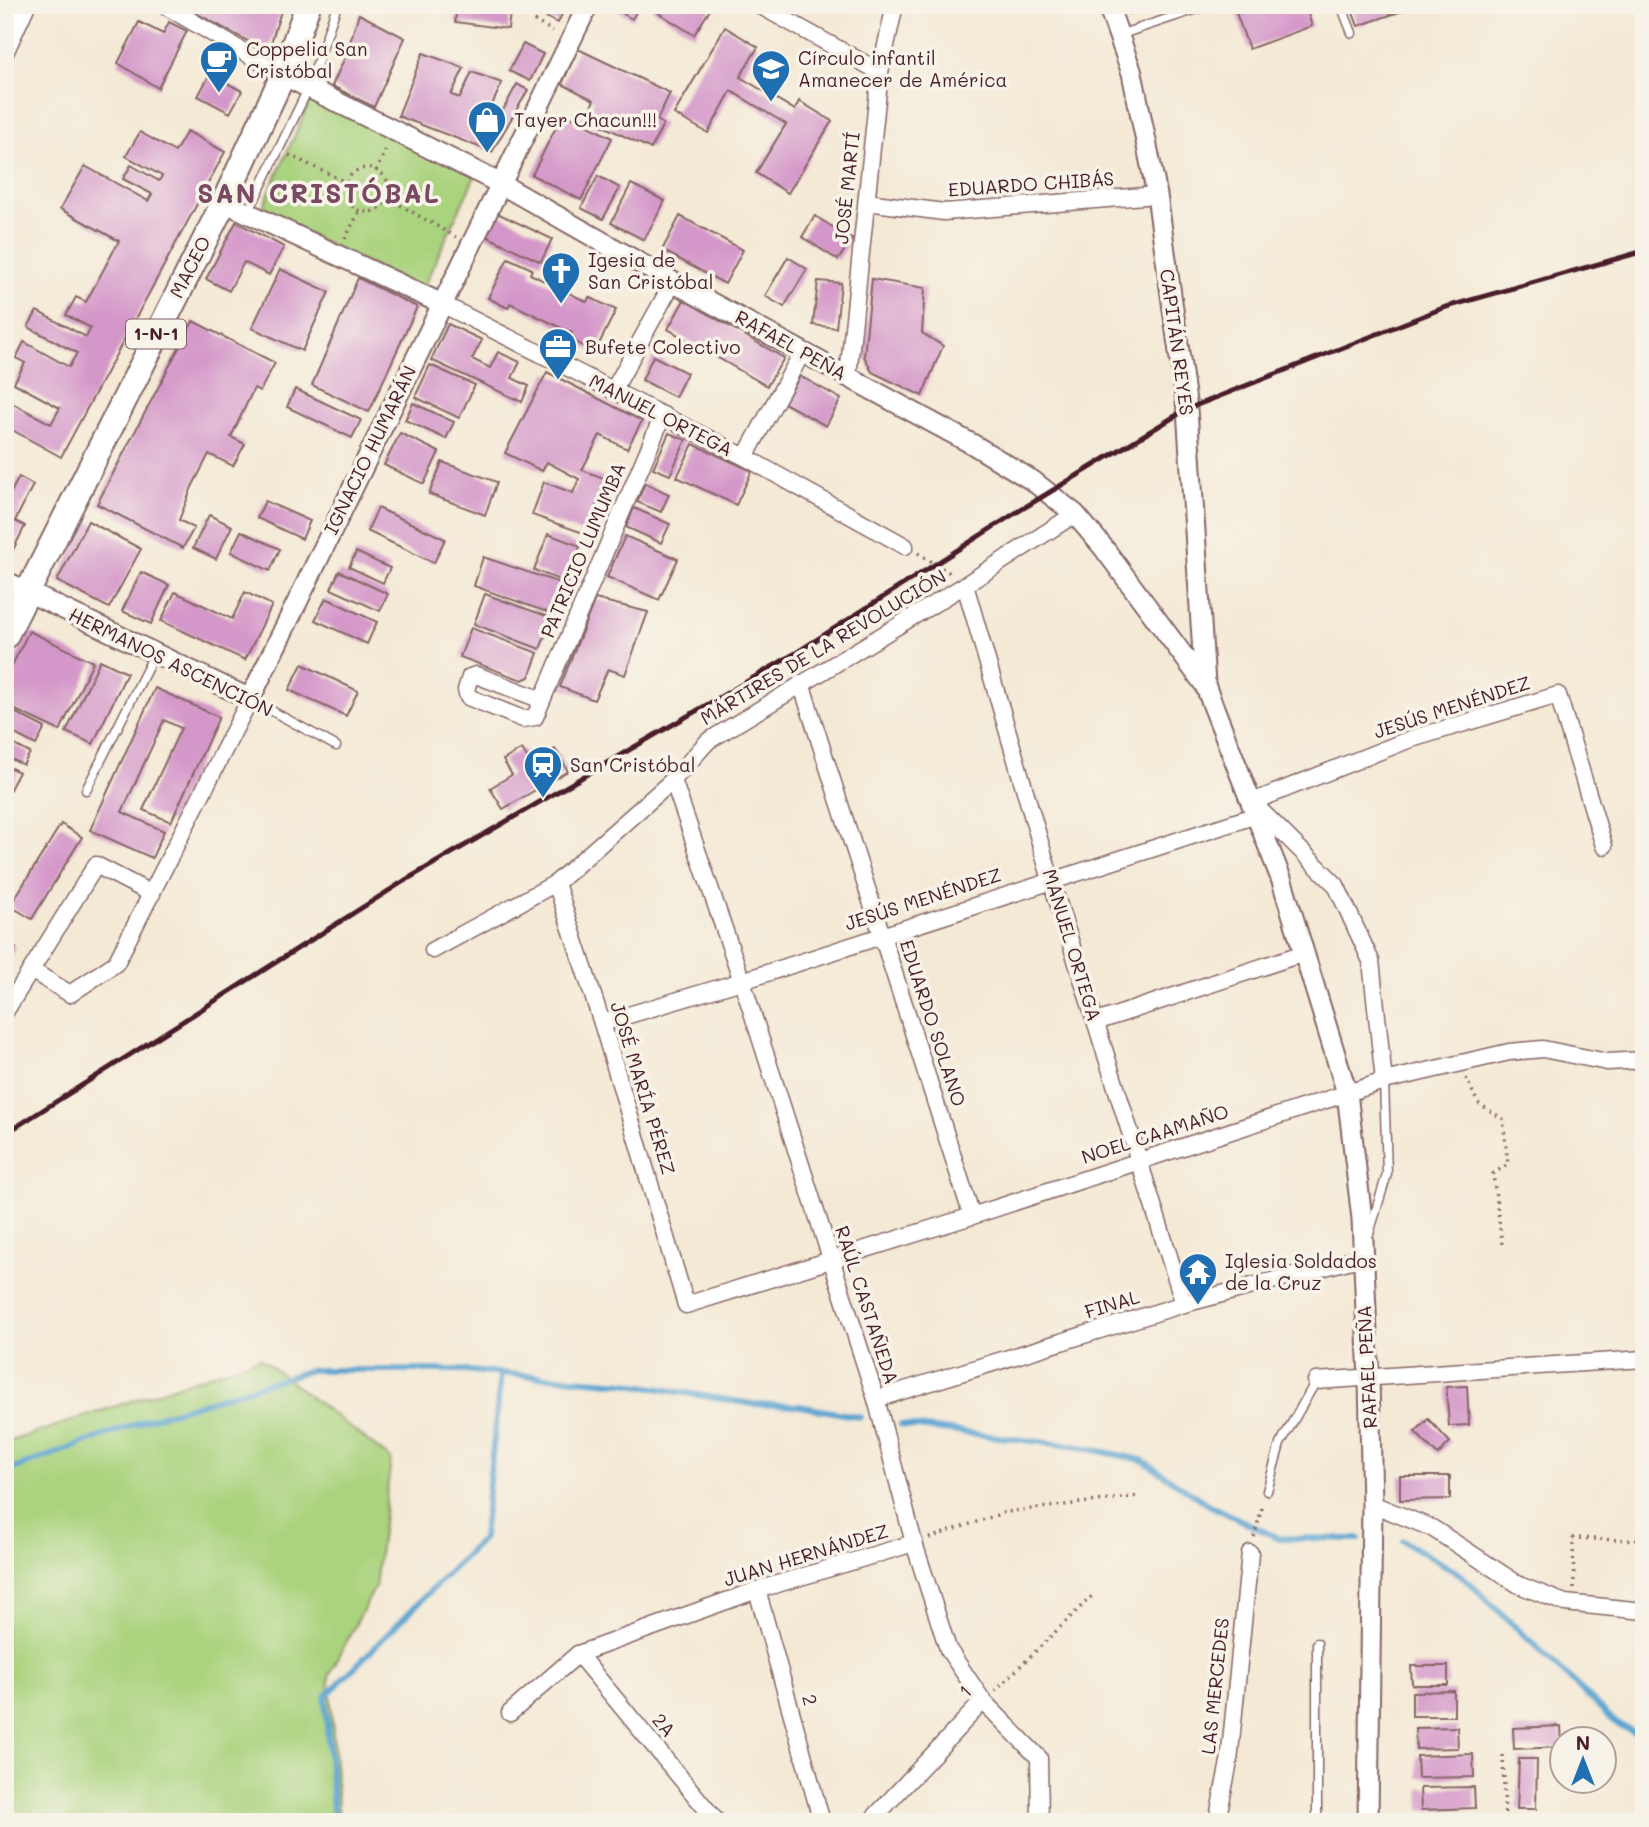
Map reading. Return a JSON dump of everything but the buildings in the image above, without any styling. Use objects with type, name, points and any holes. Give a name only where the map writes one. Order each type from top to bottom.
[{"type":"main road","name":"MACEO","points":[[5,636],[16,586],[224,202],[283,75],[309,5]]},
{"type":"street","points":[[5,53],[27,5]]},
{"type":"street","name":"RAFAEL PEÑA","points":[[164,5],[283,75],[499,183],[673,282],[975,445],[1033,481],[1075,514],[1103,547],[1205,685],[1255,808],[1347,1093],[1362,1219],[1369,1380],[1372,1504],[1368,1822]]},
{"type":"street","name":"IGNACIO HUMARÁN","points":[[32,970],[70,994],[116,963],[250,699],[440,303],[588,5]]},
{"type":"street","points":[[759,5],[880,72]]},
{"type":"street","name":"JOSÉ MARTÍ","points":[[848,376],[880,72],[895,5]]},
{"type":"street","name":"CAPITÁN REYES","points":[[1108,5],[1132,73],[1157,195],[1187,409],[1205,685]]},
{"type":"street","name":"EDUARDO CHIBÁS","points":[[867,202],[944,212],[1157,195]]},
{"type":"street","name":"MANUEL ORTEGA","points":[[224,202],[440,303],[663,415],[745,457],[905,546]]},
{"type":"street","points":[[613,391],[673,282]]},
{"type":"street","points":[[745,457],[803,351]]},
{"type":"street","name":"PATRICIO LUMUMBA","points":[[542,700],[663,415]]},
{"type":"street","name":"MÁRTIRES DE LA REVOLUCIÓN","points":[[433,950],[556,883],[673,780],[708,741],[965,585],[1075,514]]},
{"type":"street","name":"MANUEL ORTEGA","points":[[965,585],[1051,880],[1184,1304]]},
{"type":"street","name":"HERMANOS ASCENCIÓN","points":[[16,586],[250,699]]},
{"type":"street","name":"EDUARDO SOLANO","points":[[800,683],[972,1216]]},
{"type":"street","name":"JESÚS MENÉNDEZ","points":[[602,1023],[742,981],[1051,880],[1255,808],[1408,740],[1558,695],[1604,846]]},
{"type":"street","name":"RAÚL CASTAÑEDA","points":[[673,780],[742,981],[876,1399],[914,1543],[948,1649],[983,1701],[1039,1758],[1040,1822]]},
{"type":"street","name":"RAFAEL PEÑA","points":[[1255,808],[1336,885],[1371,961],[1384,1081]]},
{"type":"street","points":[[5,1012],[96,865],[152,894]]},
{"type":"street","name":"JOSÉ MARÍA PÉREZ","points":[[556,883],[602,1023],[686,1305]]},
{"type":"street","points":[[1096,1021],[1304,953]]},
{"type":"street","name":"NOEL CAAMAÑO","points":[[686,1305],[831,1262],[1384,1081],[1509,1052],[1543,1049],[1607,1062],[1644,1060]]},
{"type":"street","name":"FINAL","points":[[876,1399],[1184,1304],[1363,1257]]},
{"type":"street","points":[[1316,1381],[1369,1380],[1644,1359]]},
{"type":"street","points":[[1372,1504],[1432,1528],[1519,1585],[1565,1603],[1644,1611]]},
{"type":"street","name":"JUAN HERNÁNDEZ","points":[[510,1713],[578,1654],[757,1590],[914,1543]]},
{"type":"street","name":"LAS MERCEDES","points":[[1217,1822],[1228,1762],[1250,1553]]},
{"type":"street","name":"2","points":[[757,1590],[822,1822]]},
{"type":"street","name":"2A","points":[[578,1654],[717,1822]]},
{"type":"street","name":"1","points":[[870,1822],[983,1701]]},
{"type":"lane","points":[[248,212],[309,86],[337,5]]},
{"type":"lane","points":[[1119,35],[1209,5]]},
{"type":"lane","points":[[1341,5],[1352,33]]},
{"type":"lane","points":[[86,790],[155,653]]},
{"type":"lane","name":"HERMANOS ASCENCIÓN","points":[[250,699],[336,746]]},
{"type":"lane","points":[[1363,1257],[1387,1174],[1384,1081]]},
{"type":"lane","points":[[1267,1491],[1280,1444],[1316,1381]]},
{"type":"lane","points":[[1317,1643],[1317,1822]]},
{"type":"path","points":[[520,5],[536,22],[569,40]]},
{"type":"path","points":[[376,171],[395,129]]},
{"type":"path","points":[[278,150],[346,182]]},
{"type":"path","points":[[369,168],[376,171],[382,173],[389,184],[388,198],[379,209],[366,212],[353,207],[346,195],[346,182],[355,171],[369,168]]},
{"type":"path","points":[[388,198],[469,244]]},
{"type":"path","points":[[337,254],[360,210]]},
{"type":"path","points":[[905,546],[937,563],[965,585]]},
{"type":"path","points":[[1459,1064],[1478,1103],[1503,1119],[1508,1164],[1493,1174],[1502,1244]]},
{"type":"path","points":[[1250,1553],[1267,1491]]},
{"type":"path","name":"JUAN HERNÁNDEZ","points":[[914,1543],[1006,1512],[1139,1496]]},
{"type":"path","points":[[1575,1604],[1573,1538],[1644,1541]]},
{"type":"path","name":"1","points":[[983,1701],[1094,1594]]},
{"type":"path","points":[[1503,1755],[1505,1822]]},
{"type":"green space","points":[[313,94],[475,176],[422,290],[261,211]]},
{"type":"green space","points":[[260,1358],[391,1459],[375,1587],[329,1675],[339,1822],[5,1822],[5,1443]]},
{"type":"waterway","points":[[5,1472],[149,1419],[311,1370],[457,1370],[625,1383],[752,1404],[799,1406],[860,1417]]},
{"type":"waterway","points":[[334,1822],[325,1697],[483,1538],[501,1373]]},
{"type":"waterway","points":[[901,1425],[1080,1447],[1142,1460],[1209,1505],[1278,1538],[1359,1539]]},
{"type":"waterway","points":[[1403,1541],[1460,1574],[1617,1724],[1644,1737]]},
{"type":"railway","points":[[5,1134],[404,881],[794,654],[1017,512],[1187,409],[1443,308],[1644,251]]},
{"type":"place","name":"Coppelia San Cristóbal","points":[[219,94]]},
{"type":"place","name":"Círculo infantil Amanecer de América","points":[[771,103]]},
{"type":"place","name":"Tayer Chacun!!!","points":[[487,154]]},
{"type":"place","name":"Igesia de San Cristóbal","points":[[561,305]]},
{"type":"place","name":"Bufete Colectivo","points":[[558,381]]},
{"type":"place","name":"San Cristóbal","points":[[543,799]]},
{"type":"place","name":"Iglesia Soldados de la Cruz","points":[[1198,1306]]},
{"type":"district","name":"SAN CRISTÓBAL","points":[[319,194]]}]
